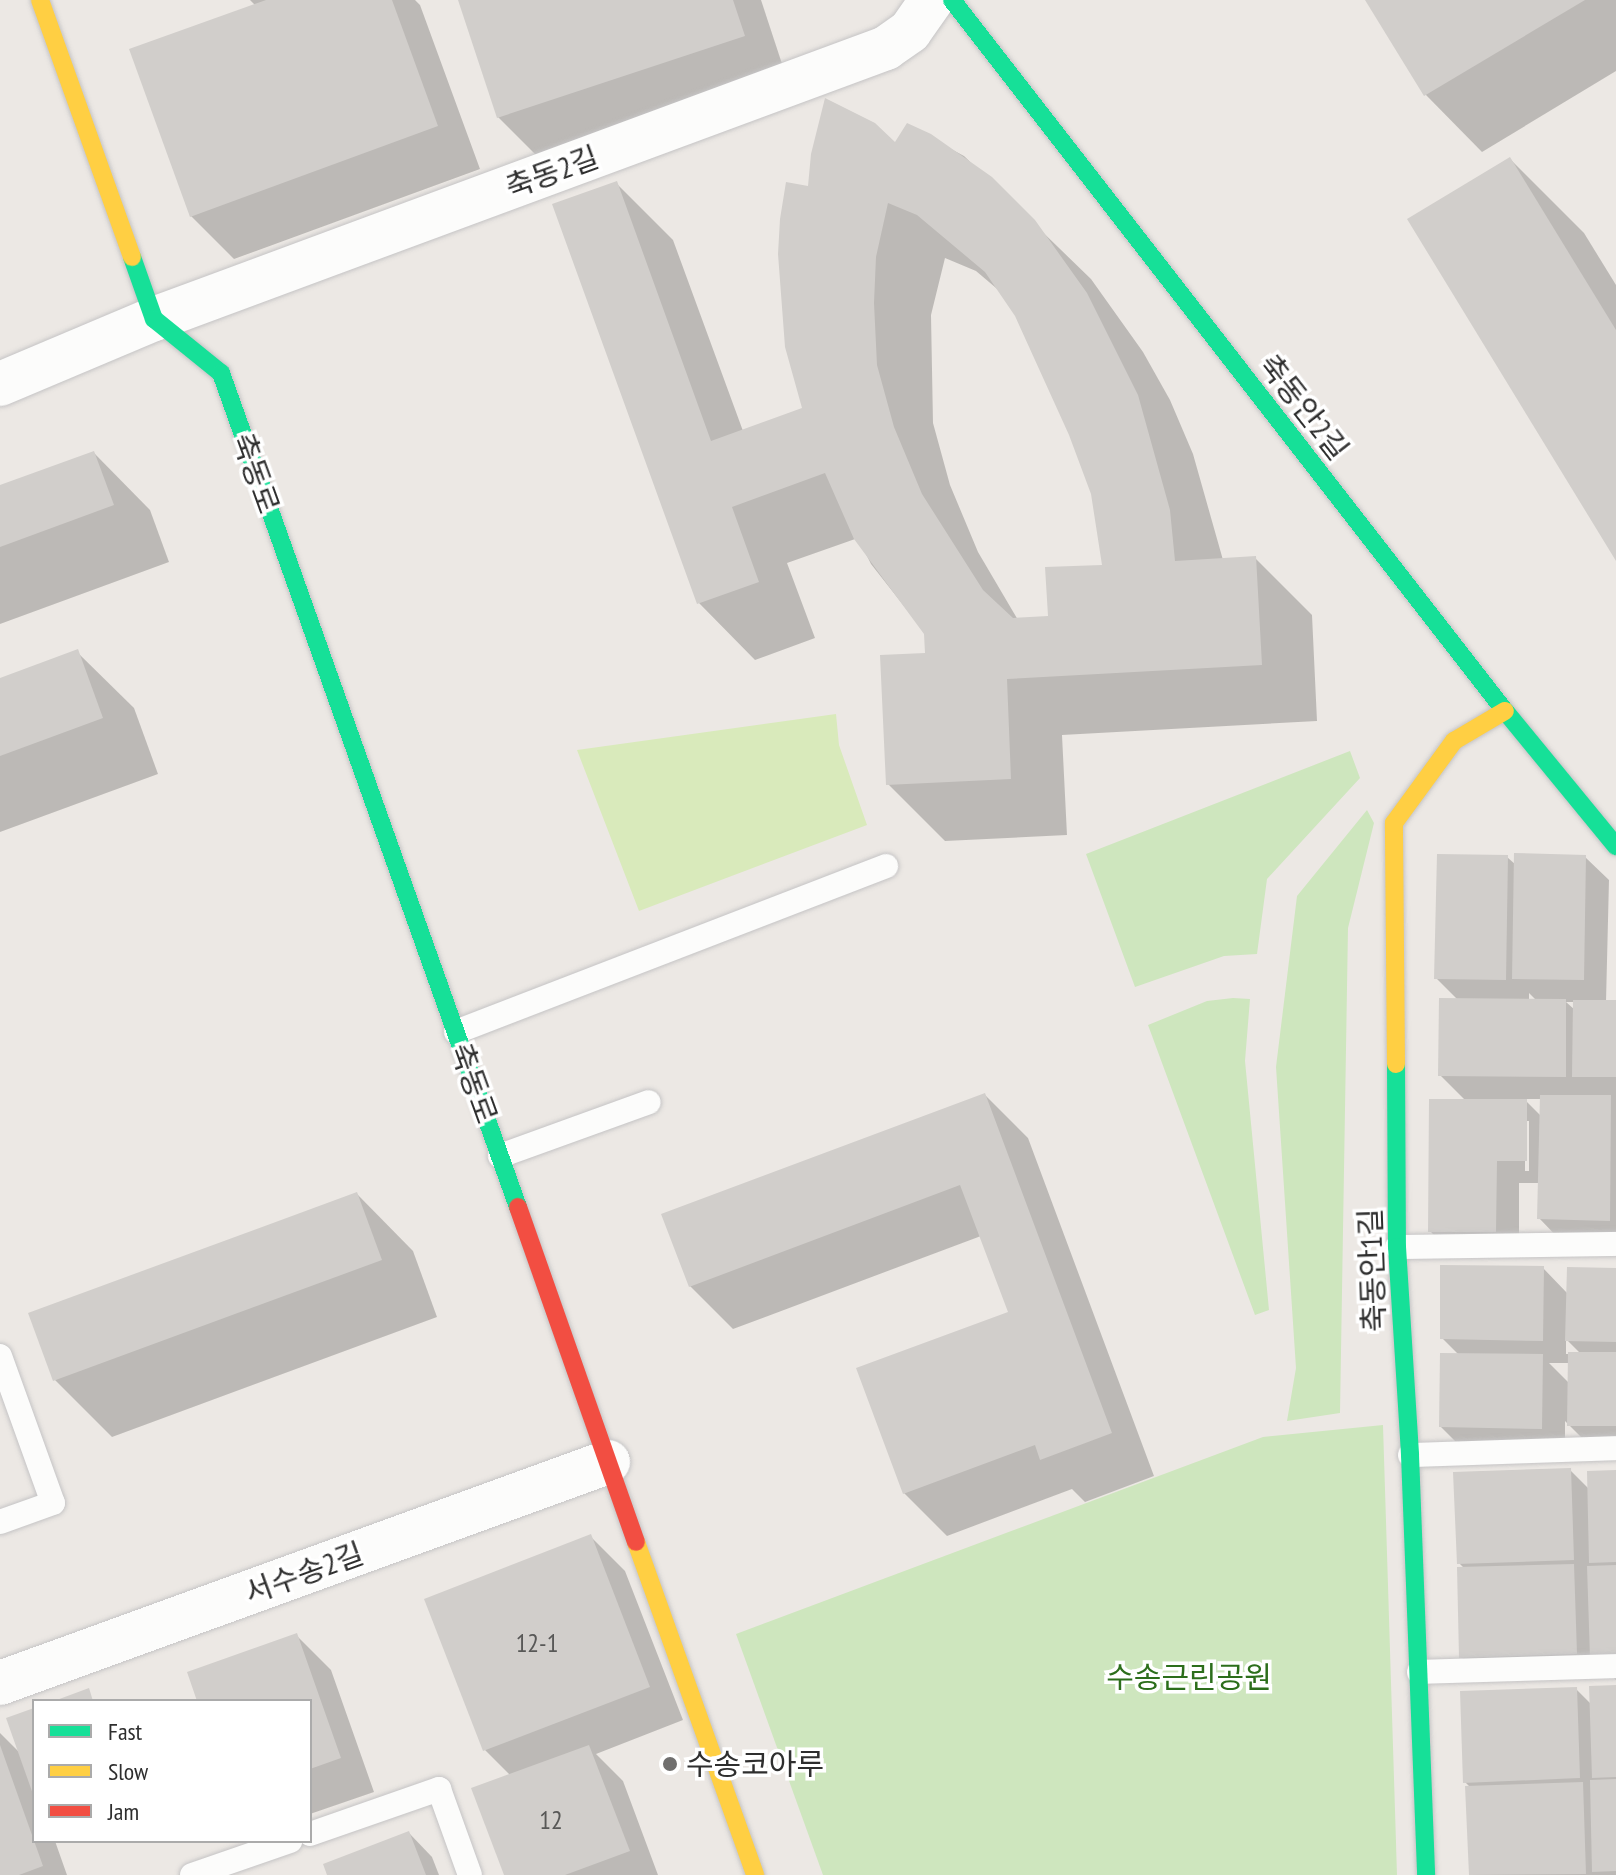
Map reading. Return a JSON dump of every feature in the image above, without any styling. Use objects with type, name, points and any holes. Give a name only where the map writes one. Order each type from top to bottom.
[{"type":"street","points":[[0,384],[154,319],[40,0]]},
{"type":"street","name":"축동2길","points":[[154,319],[886,48],[910,31],[932,0]]},
{"type":"street","name":"축동안2길","points":[[952,0],[1505,711],[1616,846]]},
{"type":"street","name":"축동로","points":[[154,319],[221,373],[755,1875]]},
{"type":"street","name":"축동안1길","points":[[1426,1875],[1410,1455],[1397,1247],[1394,823],[1454,741],[1505,711]]},
{"type":"street","name":"서수송2길","points":[[0,1683],[608,1462]]},
{"type":"lane","points":[[456,1032],[886,866]]},
{"type":"lane","points":[[500,1156],[649,1102]]},
{"type":"lane","points":[[1397,1247],[1616,1244]]},
{"type":"lane","points":[[0,1356],[53,1503],[0,1522]]},
{"type":"lane","points":[[1410,1455],[1616,1448]]},
{"type":"lane","points":[[1419,1672],[1616,1666]]},
{"type":"lane","points":[[312,1833],[439,1789],[470,1875]]},
{"type":"lane","points":[[192,1875],[284,1843]]},
{"type":"green space","points":[[836,714],[839,745],[867,825],[639,911],[577,750]]},
{"type":"green space","points":[[1350,751],[1360,778],[1267,879],[1257,954],[1224,956],[1135,987],[1086,854]]},
{"type":"green space","points":[[1367,810],[1374,823],[1348,928],[1340,1413],[1287,1421],[1296,1368],[1276,1067],[1297,896]]},
{"type":"green space","points":[[1250,999],[1245,1061],[1269,1310],[1255,1315],[1148,1025],[1207,1001]]},
{"type":"green space","name":"수송근린공원","points":[[1383,1425],[1397,1875],[823,1875],[736,1634],[1263,1437]]},
{"type":"building","points":[[266,0],[392,0],[438,126],[190,217],[129,49]]},
{"type":"building","points":[[458,0],[733,0],[745,36],[497,118]]},
{"type":"building","points":[[1365,0],[1585,0],[1424,96]]},
{"type":"building","points":[[825,98],[875,123],[895,142],[907,123],[931,134],[992,177],[1035,220],[1087,293],[1138,395],[1170,510],[1175,561],[1256,556],[1262,665],[1007,679],[1011,779],[886,785],[880,655],[925,653],[924,634],[854,539],[825,473],[732,507],[759,582],[697,604],[552,204],[617,181],[711,441],[802,408],[785,347],[778,254],[786,182],[808,186],[811,154]],"holes":[[[888,203],[917,215],[985,272],[1015,316],[1069,435],[1091,494],[1102,565],[1045,567],[1048,616],[1013,618],[983,590],[922,494],[894,427],[877,365],[874,303],[876,257]]]},
{"type":"building","points":[[1510,157],[1616,330],[1616,561],[1407,219]]},
{"type":"building","points":[[94,451],[114,505],[0,547],[0,485]]},
{"type":"building","points":[[78,649],[103,718],[0,756],[0,678]]},
{"type":"building","points":[[1514,853],[1586,855],[1584,980],[1512,979]]},
{"type":"building","points":[[1437,854],[1508,855],[1506,980],[1434,979]]},
{"type":"building","points":[[1439,998],[1566,999],[1566,1077],[1438,1076]]},
{"type":"building","points":[[1573,1000],[1616,1000],[1616,1077],[1572,1077]]},
{"type":"building","points":[[985,1093],[1112,1433],[1040,1460],[1035,1445],[903,1494],[856,1368],[1008,1312],[960,1185],[689,1287],[661,1214]]},
{"type":"building","points":[[1540,1095],[1611,1095],[1610,1221],[1537,1219]]},
{"type":"building","points":[[1429,1099],[1527,1099],[1527,1161],[1497,1161],[1496,1232],[1428,1232]]},
{"type":"building","points":[[357,1192],[382,1260],[53,1381],[28,1313]]},
{"type":"building","points":[[1440,1265],[1544,1266],[1543,1341],[1440,1339]]},
{"type":"building","points":[[1567,1267],[1616,1268],[1616,1342],[1565,1341]]},
{"type":"building","points":[[1568,1352],[1616,1352],[1616,1426],[1567,1426]]},
{"type":"building","points":[[1440,1353],[1543,1354],[1542,1429],[1439,1427]]},
{"type":"building","points":[[1571,1468],[1574,1560],[1457,1564],[1453,1472]]},
{"type":"building","points":[[1616,1470],[1616,1562],[1589,1563],[1587,1471]]},
{"type":"building","points":[[591,1534],[650,1687],[483,1751],[424,1599]]},
{"type":"building","points":[[1574,1564],[1577,1654],[1459,1658],[1457,1567]]},
{"type":"building","points":[[1616,1565],[1616,1657],[1590,1658],[1587,1566]]},
{"type":"building","points":[[297,1633],[341,1758],[312,1768],[312,1699],[196,1699],[187,1672]]},
{"type":"building","points":[[1616,1685],[1616,1777],[1592,1778],[1589,1686]]},
{"type":"building","points":[[1577,1687],[1580,1778],[1463,1783],[1460,1691]]},
{"type":"building","points":[[89,1688],[92,1699],[59,1699]]},
{"type":"building","points":[[32,1709],[32,1791],[6,1718]]},
{"type":"building","points":[[0,1745],[32,1835],[32,1843],[35,1843],[43,1866],[19,1875],[0,1875]]},
{"type":"building","points":[[589,1745],[630,1851],[565,1875],[504,1875],[471,1788]]},
{"type":"building","points":[[1616,1779],[1616,1871],[1592,1872],[1590,1780]]},
{"type":"building","points":[[1583,1782],[1586,1874],[1469,1875],[1465,1786]]},
{"type":"building","points":[[409,1831],[426,1875],[327,1875],[323,1864]]},
{"type":"traffic: fast","points":[[952,0],[1505,711],[1616,846]]},
{"type":"traffic: fast","points":[[132,257],[154,319],[221,373],[518,1207]]},
{"type":"traffic: fast","points":[[1396,1064],[1397,1247],[1410,1455],[1426,1875]]},
{"type":"traffic: slow","points":[[40,0],[132,257]]},
{"type":"traffic: slow","points":[[1396,1064],[1394,823],[1454,741],[1505,711]]},
{"type":"traffic: slow","points":[[636,1542],[755,1875]]},
{"type":"traffic: jam","points":[[518,1207],[636,1542]]},
{"type":"place","name":"수송코아루","points":[[670,1764]]}]
